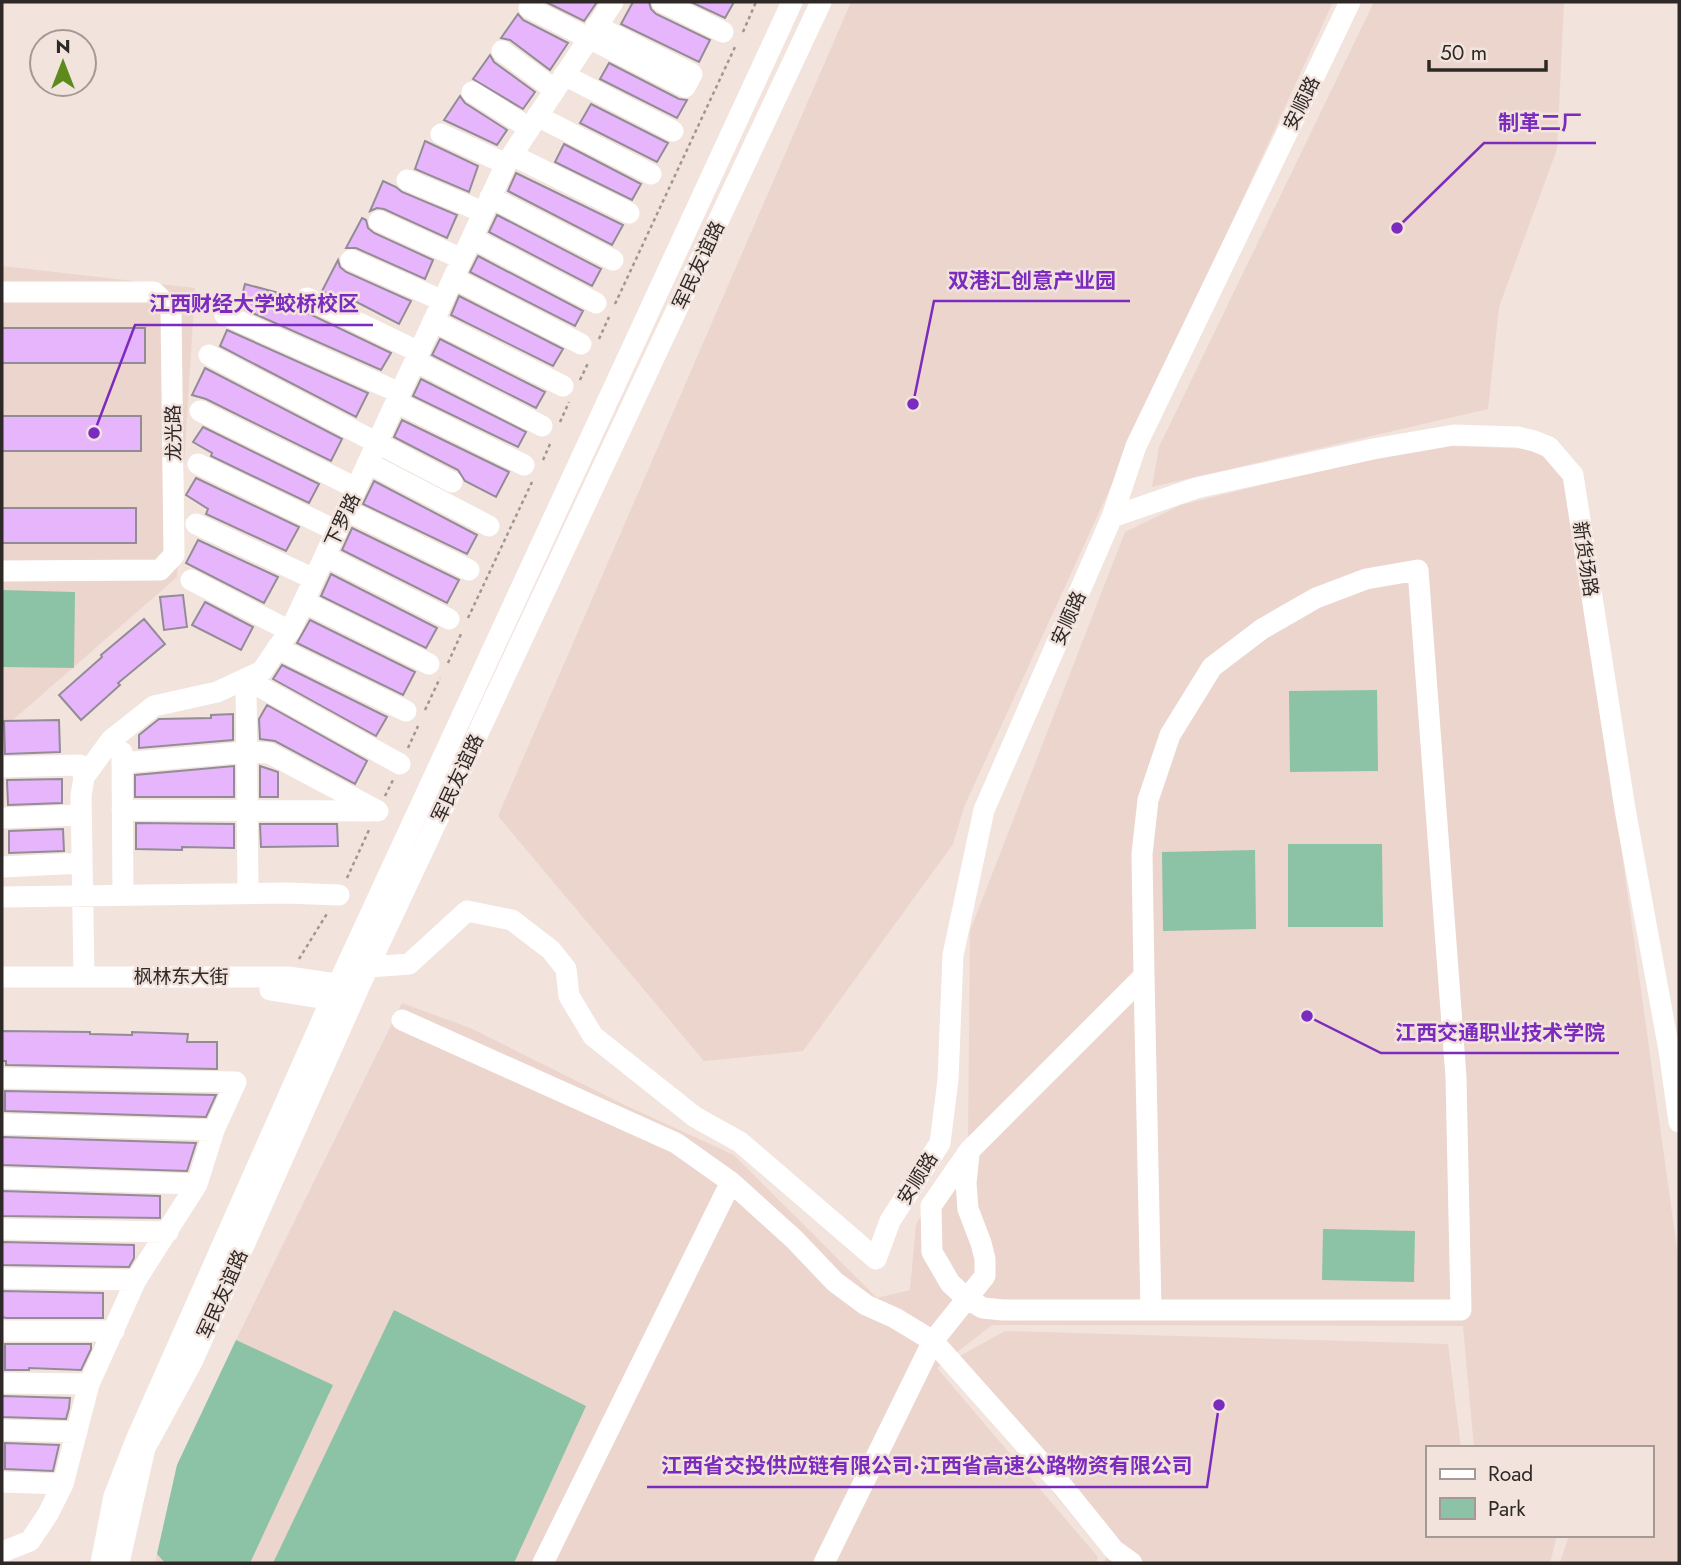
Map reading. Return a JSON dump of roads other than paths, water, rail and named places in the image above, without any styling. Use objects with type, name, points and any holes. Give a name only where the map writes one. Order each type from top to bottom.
[{"type":"street","name":"下罗路","points":[[84,777],[111,740],[154,706],[217,692],[246,679],[261,671],[284,639],[304,602],[509,159],[613,2]]},
{"type":"street","points":[[662,2],[723,32]]},
{"type":"street","name":"军民友谊路","points":[[101,1563],[114,1496],[136,1440],[345,993],[792,2]]},
{"type":"street","name":"军民友谊路","points":[[119,1563],[145,1448],[191,1362],[345,993],[369,967],[821,2]]},
{"type":"street","name":"安顺路","points":[[369,967],[409,964],[467,911],[512,920],[551,950],[566,970],[569,996],[593,1036],[695,1117],[740,1142],[876,1259],[890,1221],[940,1143],[948,1080],[953,955],[984,810],[1112,517],[1136,446],[1350,2]]},
{"type":"street","points":[[529,8],[592,32]]},
{"type":"street","points":[[502,51],[559,83],[673,131]]},
{"type":"street","points":[[472,92],[651,174]]},
{"type":"street","points":[[440,134],[509,159],[629,213]]},
{"type":"street","points":[[407,180],[487,204],[613,260]]},
{"type":"street","points":[[379,221],[457,269],[591,344]]},
{"type":"street","points":[[472,238],[596,303]]},
{"type":"street","points":[[351,260],[443,301]]},
{"type":"street","name":"龙光路","points":[[2,292],[154,292],[172,309],[174,555],[160,570],[2,571]]},
{"type":"street","points":[[307,298],[551,430]]},
{"type":"street","points":[[225,315],[398,398],[533,468]]},
{"type":"street","points":[[433,321],[570,392]]},
{"type":"street","points":[[209,355],[452,482]]},
{"type":"street","points":[[201,411],[356,488]]},
{"type":"street","name":"新货场路","points":[[1112,517],[1196,488],[1360,452],[1454,435],[1518,437],[1549,447],[1573,475],[1625,809],[1669,1050],[1679,1122]]},
{"type":"street","points":[[368,463],[489,526]]},
{"type":"street","points":[[198,464],[337,531]]},
{"type":"street","points":[[346,510],[469,570]]},
{"type":"street","points":[[196,524],[314,579]]},
{"type":"street","points":[[325,556],[449,619]]},
{"type":"street","points":[[1144,976],[969,1151],[931,1206],[932,1252],[950,1283],[967,1299],[983,1308],[1151,1310],[1461,1310],[1456,1077],[1418,570],[1366,579],[1316,598],[1262,629],[1212,667],[1170,734],[1148,800],[1142,854],[1151,1310]]},
{"type":"street","points":[[191,580],[416,717]]},
{"type":"street","points":[[304,602],[439,668]]},
{"type":"street","points":[[248,893],[246,679],[400,764]]},
{"type":"street","points":[[122,732],[123,895]]},
{"type":"street","points":[[122,763],[247,752],[269,753],[378,811],[122,810]]},
{"type":"street","points":[[2,767],[80,765],[84,777],[81,815],[84,976]]},
{"type":"street","points":[[2,818],[81,815]]},
{"type":"street","points":[[2,867],[82,863]]},
{"type":"street","points":[[2,897],[248,893],[339,895]]},
{"type":"street","name":"枫林东大街","points":[[2,977],[288,977],[345,993]]},
{"type":"street","name":"枫林东大街","points":[[2,989],[169,988],[345,993]]},
{"type":"street","points":[[402,1020],[676,1143],[732,1182],[794,1239],[835,1282],[866,1305],[895,1318],[933,1341],[1064,1488],[1114,1550],[1132,1563]]},
{"type":"street","points":[[2,1078],[236,1082],[214,1130],[197,1184],[169,1232],[136,1280],[89,1384],[63,1484],[30,1541],[2,1552]]},
{"type":"street","points":[[2,1124],[214,1130]]},
{"type":"street","points":[[824,1563],[933,1341],[985,1276],[981,1243],[968,1209],[966,1183],[969,1151]]},
{"type":"street","points":[[2,1178],[197,1184]]},
{"type":"street","points":[[543,1563],[732,1182]]},
{"type":"street","points":[[2,1229],[169,1232]]},
{"type":"street","points":[[2,1278],[136,1280]]},
{"type":"street","points":[[2,1331],[114,1331]]},
{"type":"street","points":[[2,1383],[89,1384]]},
{"type":"street","points":[[2,1430],[77,1432]]},
{"type":"street","points":[[2,1482],[63,1484]]},
{"type":"place","name":"制革二厂","points":[[1397,228]]},
{"type":"place","name":"双港汇创意产业园","points":[[913,404]]},
{"type":"place","name":"江西财经大学蛟桥校区","points":[[94,433]]},
{"type":"place","name":"江西交通职业技术学院","points":[[1307,1016]]},
{"type":"place","name":"江西省交投供应链有限公司·江西省高速公路物资有限公司","points":[[1219,1405]]}]
